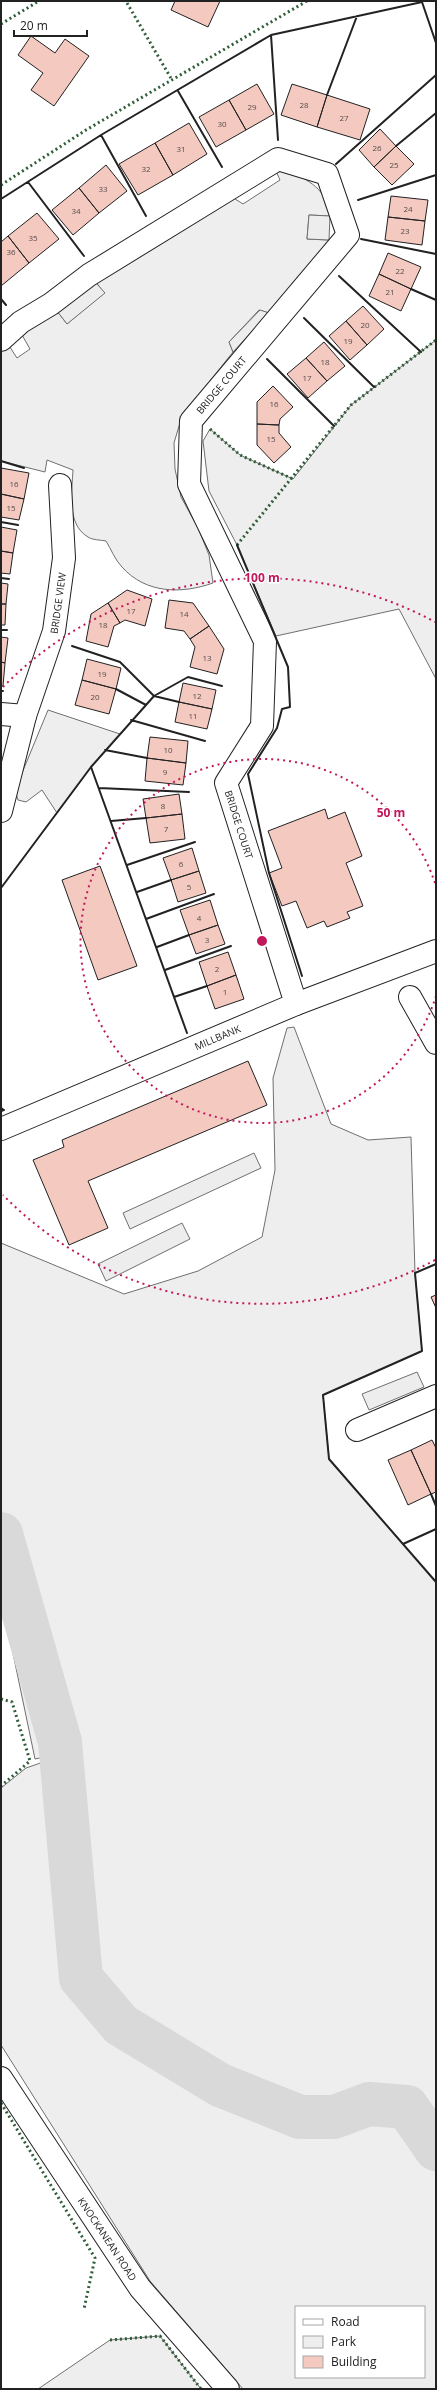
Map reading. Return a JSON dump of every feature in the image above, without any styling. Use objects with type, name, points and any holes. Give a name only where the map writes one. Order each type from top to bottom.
[{"type":"street","name":"BRIDGE COURT","points":[[1,340],[20,322],[51,304],[89,275],[278,159],[327,174],[348,235],[191,421],[189,484],[265,641],[262,726],[226,783],[296,1004]]},
{"type":"street","name":"BRIDGE VIEW","points":[[1,811],[25,716],[54,631],[64,558],[60,485]]},
{"type":"street","points":[[1,714],[25,716]]},
{"type":"street","name":"MILLBANK","points":[[1,1128],[296,1004],[436,951]]},
{"type":"street","points":[[410,997],[436,1043]]},
{"type":"street","points":[[357,1430],[436,1396]]},
{"type":"street","name":"KNOCKANEAN ROAD","points":[[1,2078],[140,2288],[228,2389]]},
{"type":"green space","points":[[286,170],[309,182],[321,192],[328,207],[330,216],[309,215],[307,239],[329,240],[326,248],[269,313],[259,310],[229,342],[233,352],[182,416],[174,443],[175,469],[181,497],[198,528],[209,555],[213,583],[201,587],[177,590],[153,587],[132,576],[122,567],[115,558],[106,541],[90,538],[81,531],[76,524],[72,506],[73,470],[47,460],[45,472],[1,461],[1,348],[8,344],[17,358],[30,349],[22,335],[57,311],[67,324],[104,293],[96,282],[232,197],[243,204],[280,180],[276,171]]},
{"type":"green space","points":[[436,340],[436,679],[399,609],[276,636],[237,545],[209,491],[203,441],[210,429],[240,455],[293,479],[351,405]]},
{"type":"green space","points":[[48,710],[120,734],[91,767],[57,813],[42,790],[26,802],[18,800],[15,790]]},
{"type":"green space","points":[[294,1027],[331,1124],[368,1140],[411,1137],[415,1273],[422,1351],[323,1395],[329,1459],[436,1582],[436,2389],[243,2389],[150,2281],[1,2045],[1,1788],[26,1768],[75,1751],[35,1759],[1,1596],[1,1243],[124,1294],[198,1271],[262,1237],[275,1170],[273,1078],[287,1028]]},
{"type":"green space","points":[[160,2336],[201,2389],[38,2389],[110,2340]]},
{"type":"shaded area","points":[[309,215],[330,216],[329,240],[307,239]]},
{"type":"shaded area","points":[[89,275],[105,293],[67,324],[57,311]]},
{"type":"shaded area","points":[[260,310],[269,313],[233,352],[229,342]]},
{"type":"shaded area","points":[[254,1153],[261,1168],[130,1229],[123,1213]]},
{"type":"shaded area","points":[[182,1223],[190,1239],[106,1281],[98,1264]]},
{"type":"shaded area","points":[[417,1372],[424,1387],[369,1410],[362,1394]]},
{"type":"building","points":[[175,1],[220,1],[208,27],[171,10]]},
{"type":"building","points":[[31,36],[55,53],[65,39],[89,56],[54,106],[31,90],[43,73],[18,55]]},
{"type":"building","points":[[257,84],[274,114],[246,130],[229,100]]},
{"type":"building","points":[[292,84],[327,95],[317,127],[281,115]]},
{"type":"building","points":[[327,95],[370,109],[360,140],[317,127]]},
{"type":"building","points":[[229,100],[246,130],[216,147],[199,117]]},
{"type":"building","points":[[189,123],[207,154],[173,175],[155,143]]},
{"type":"building","points":[[380,129],[396,146],[374,167],[359,150]]},
{"type":"building","points":[[155,143],[173,175],[138,195],[119,164]]},
{"type":"building","points":[[396,146],[414,164],[392,185],[374,167]]},
{"type":"building","points":[[106,165],[127,191],[99,213],[79,188]]},
{"type":"building","points":[[79,188],[99,213],[73,235],[52,210]]},
{"type":"building","points":[[391,196],[428,200],[425,221],[388,217]]},
{"type":"building","points":[[37,213],[59,239],[29,263],[8,236]]},
{"type":"building","points":[[388,217],[425,221],[422,245],[385,240]]},
{"type":"building","points":[[8,236],[29,263],[1,286],[1,242]]},
{"type":"building","points":[[388,253],[421,267],[411,289],[379,274]]},
{"type":"building","points":[[379,274],[411,289],[401,311],[369,296]]},
{"type":"building","points":[[363,306],[384,329],[367,345],[346,321]]},
{"type":"building","points":[[346,321],[367,345],[350,360],[329,336]]},
{"type":"building","points":[[324,342],[345,366],[327,381],[306,358]]},
{"type":"building","points":[[306,358],[327,381],[308,398],[287,374]]},
{"type":"building","points":[[273,386],[293,407],[280,419],[279,425],[257,424],[257,402]]},
{"type":"building","points":[[257,424],[279,425],[279,433],[291,447],[274,463],[257,445]]},
{"type":"building","points":[[1,468],[29,473],[24,499],[1,494]]},
{"type":"building","points":[[1,494],[24,499],[19,520],[1,517]]},
{"type":"building","points":[[1,527],[17,530],[13,553],[1,551]]},
{"type":"building","points":[[1,551],[13,553],[10,574],[1,573]]},
{"type":"building","points":[[1,583],[8,584],[6,604],[1,604]]},
{"type":"building","points":[[127,590],[152,599],[145,626],[125,620],[120,623],[108,603]]},
{"type":"building","points":[[169,600],[193,603],[209,626],[190,639],[184,631],[165,628]]},
{"type":"building","points":[[108,603],[120,623],[114,626],[108,647],[86,641],[91,614]]},
{"type":"building","points":[[1,604],[6,604],[5,625],[1,625]]},
{"type":"building","points":[[209,626],[224,649],[217,674],[190,667],[195,647],[190,639]]},
{"type":"building","points":[[1,637],[8,638],[5,663],[1,662]]},
{"type":"building","points":[[87,659],[121,668],[116,689],[82,680]]},
{"type":"building","points":[[1,662],[5,663],[3,686],[1,686]]},
{"type":"building","points":[[82,680],[116,689],[109,714],[75,705]]},
{"type":"building","points":[[183,683],[216,690],[212,709],[179,702]]},
{"type":"building","points":[[179,702],[212,709],[207,729],[175,722]]},
{"type":"building","points":[[150,737],[188,741],[186,763],[147,758]]},
{"type":"building","points":[[147,758],[186,763],[183,785],[145,781]]},
{"type":"building","points":[[179,794],[182,814],[146,818],[143,799]]},
{"type":"building","points":[[325,809],[328,819],[345,812],[362,856],[346,863],[363,906],[347,912],[350,918],[327,927],[324,921],[307,928],[296,901],[282,906],[269,873],[282,868],[268,831]]},
{"type":"building","points":[[182,814],[185,839],[150,843],[146,818]]},
{"type":"building","points":[[192,848],[199,871],[171,880],[163,858]]},
{"type":"building","points":[[100,866],[137,966],[98,980],[62,880]]},
{"type":"building","points":[[199,871],[206,893],[178,902],[171,880]]},
{"type":"building","points":[[210,900],[218,925],[189,935],[180,910]]},
{"type":"building","points":[[218,925],[225,944],[196,954],[189,935]]},
{"type":"building","points":[[228,952],[236,975],[207,986],[199,962]]},
{"type":"building","points":[[236,975],[244,999],[215,1009],[207,986]]},
{"type":"building","points":[[248,1061],[267,1105],[88,1181],[108,1228],[69,1245],[33,1160],[64,1147],[62,1140]]},
{"type":"building","points":[[436,1295],[436,1308],[431,1297]]},
{"type":"building","points":[[432,1440],[436,1448],[436,1492],[431,1494],[411,1450]]},
{"type":"building","points":[[411,1450],[431,1494],[408,1505],[388,1460]]},
{"type":"waterway","points":[[1,1534],[60,1742],[81,1978],[121,2025],[220,2085],[300,2117],[334,2117],[369,2104],[407,2107],[436,2149]]},
{"type":"hedge","points":[[1,24],[39,1]]},
{"type":"hedge","points":[[1,185],[86,130],[307,1]]},
{"type":"hedge","points":[[127,3],[172,80]]},
{"type":"hedge","points":[[237,545],[351,405],[436,340]]},
{"type":"hedge","points":[[210,429],[240,455],[293,479]]},
{"type":"hedge","points":[[1,1699],[12,1702],[30,1761],[1,1786]]},
{"type":"hedge","points":[[1,2103],[95,2258],[84,2309]]},
{"type":"hedge","points":[[110,2340],[160,2336],[201,2389]]},
{"type":"wall","points":[[1,199],[101,135],[271,35],[422,2],[436,43]]},
{"type":"wall","points":[[327,95],[357,16]]},
{"type":"wall","points":[[271,35],[278,140]]},
{"type":"wall","points":[[336,164],[436,75]]},
{"type":"wall","points":[[178,91],[222,167]]},
{"type":"wall","points":[[396,146],[436,113]]},
{"type":"wall","points":[[101,135],[146,216]]},
{"type":"wall","points":[[358,200],[436,175]]},
{"type":"wall","points":[[28,182],[84,256]]},
{"type":"wall","points":[[361,239],[436,254]]},
{"type":"wall","points":[[339,276],[421,352]]},
{"type":"wall","points":[[411,289],[436,300]]},
{"type":"wall","points":[[1,299],[6,305]]},
{"type":"wall","points":[[304,318],[374,387]]},
{"type":"wall","points":[[267,359],[334,426]]},
{"type":"wall","points":[[1,461],[24,468]]},
{"type":"wall","points":[[1,522],[18,525]]},
{"type":"wall","points":[[237,545],[288,667],[290,707],[282,709],[277,728],[248,774],[269,873],[302,976]]},
{"type":"wall","points":[[1,578],[9,579]]},
{"type":"wall","points":[[1,630],[7,630]]},
{"type":"wall","points":[[72,646],[120,662],[154,696],[179,702]]},
{"type":"wall","points":[[91,767],[154,696],[188,677],[222,686]]},
{"type":"wall","points":[[116,689],[146,705]]},
{"type":"wall","points":[[131,720],[205,741]]},
{"type":"wall","points":[[105,750],[147,758]]},
{"type":"wall","points":[[1,888],[91,767],[187,1033]]},
{"type":"wall","points":[[99,788],[189,792]]},
{"type":"wall","points":[[111,821],[146,818]]},
{"type":"wall","points":[[127,865],[195,842]]},
{"type":"wall","points":[[137,892],[171,880]]},
{"type":"wall","points":[[146,919],[214,894]]},
{"type":"wall","points":[[157,947],[189,935]]},
{"type":"wall","points":[[165,970],[231,946]]},
{"type":"wall","points":[[174,997],[207,986]]},
{"type":"wall","points":[[1,1108],[4,1110],[1,1111]]},
{"type":"wall","points":[[436,1264],[415,1273],[422,1351],[323,1395],[329,1459],[436,1582]]},
{"type":"wall","points":[[431,1494],[436,1506]]},
{"type":"wall","points":[[403,1544],[436,1529]]}]
